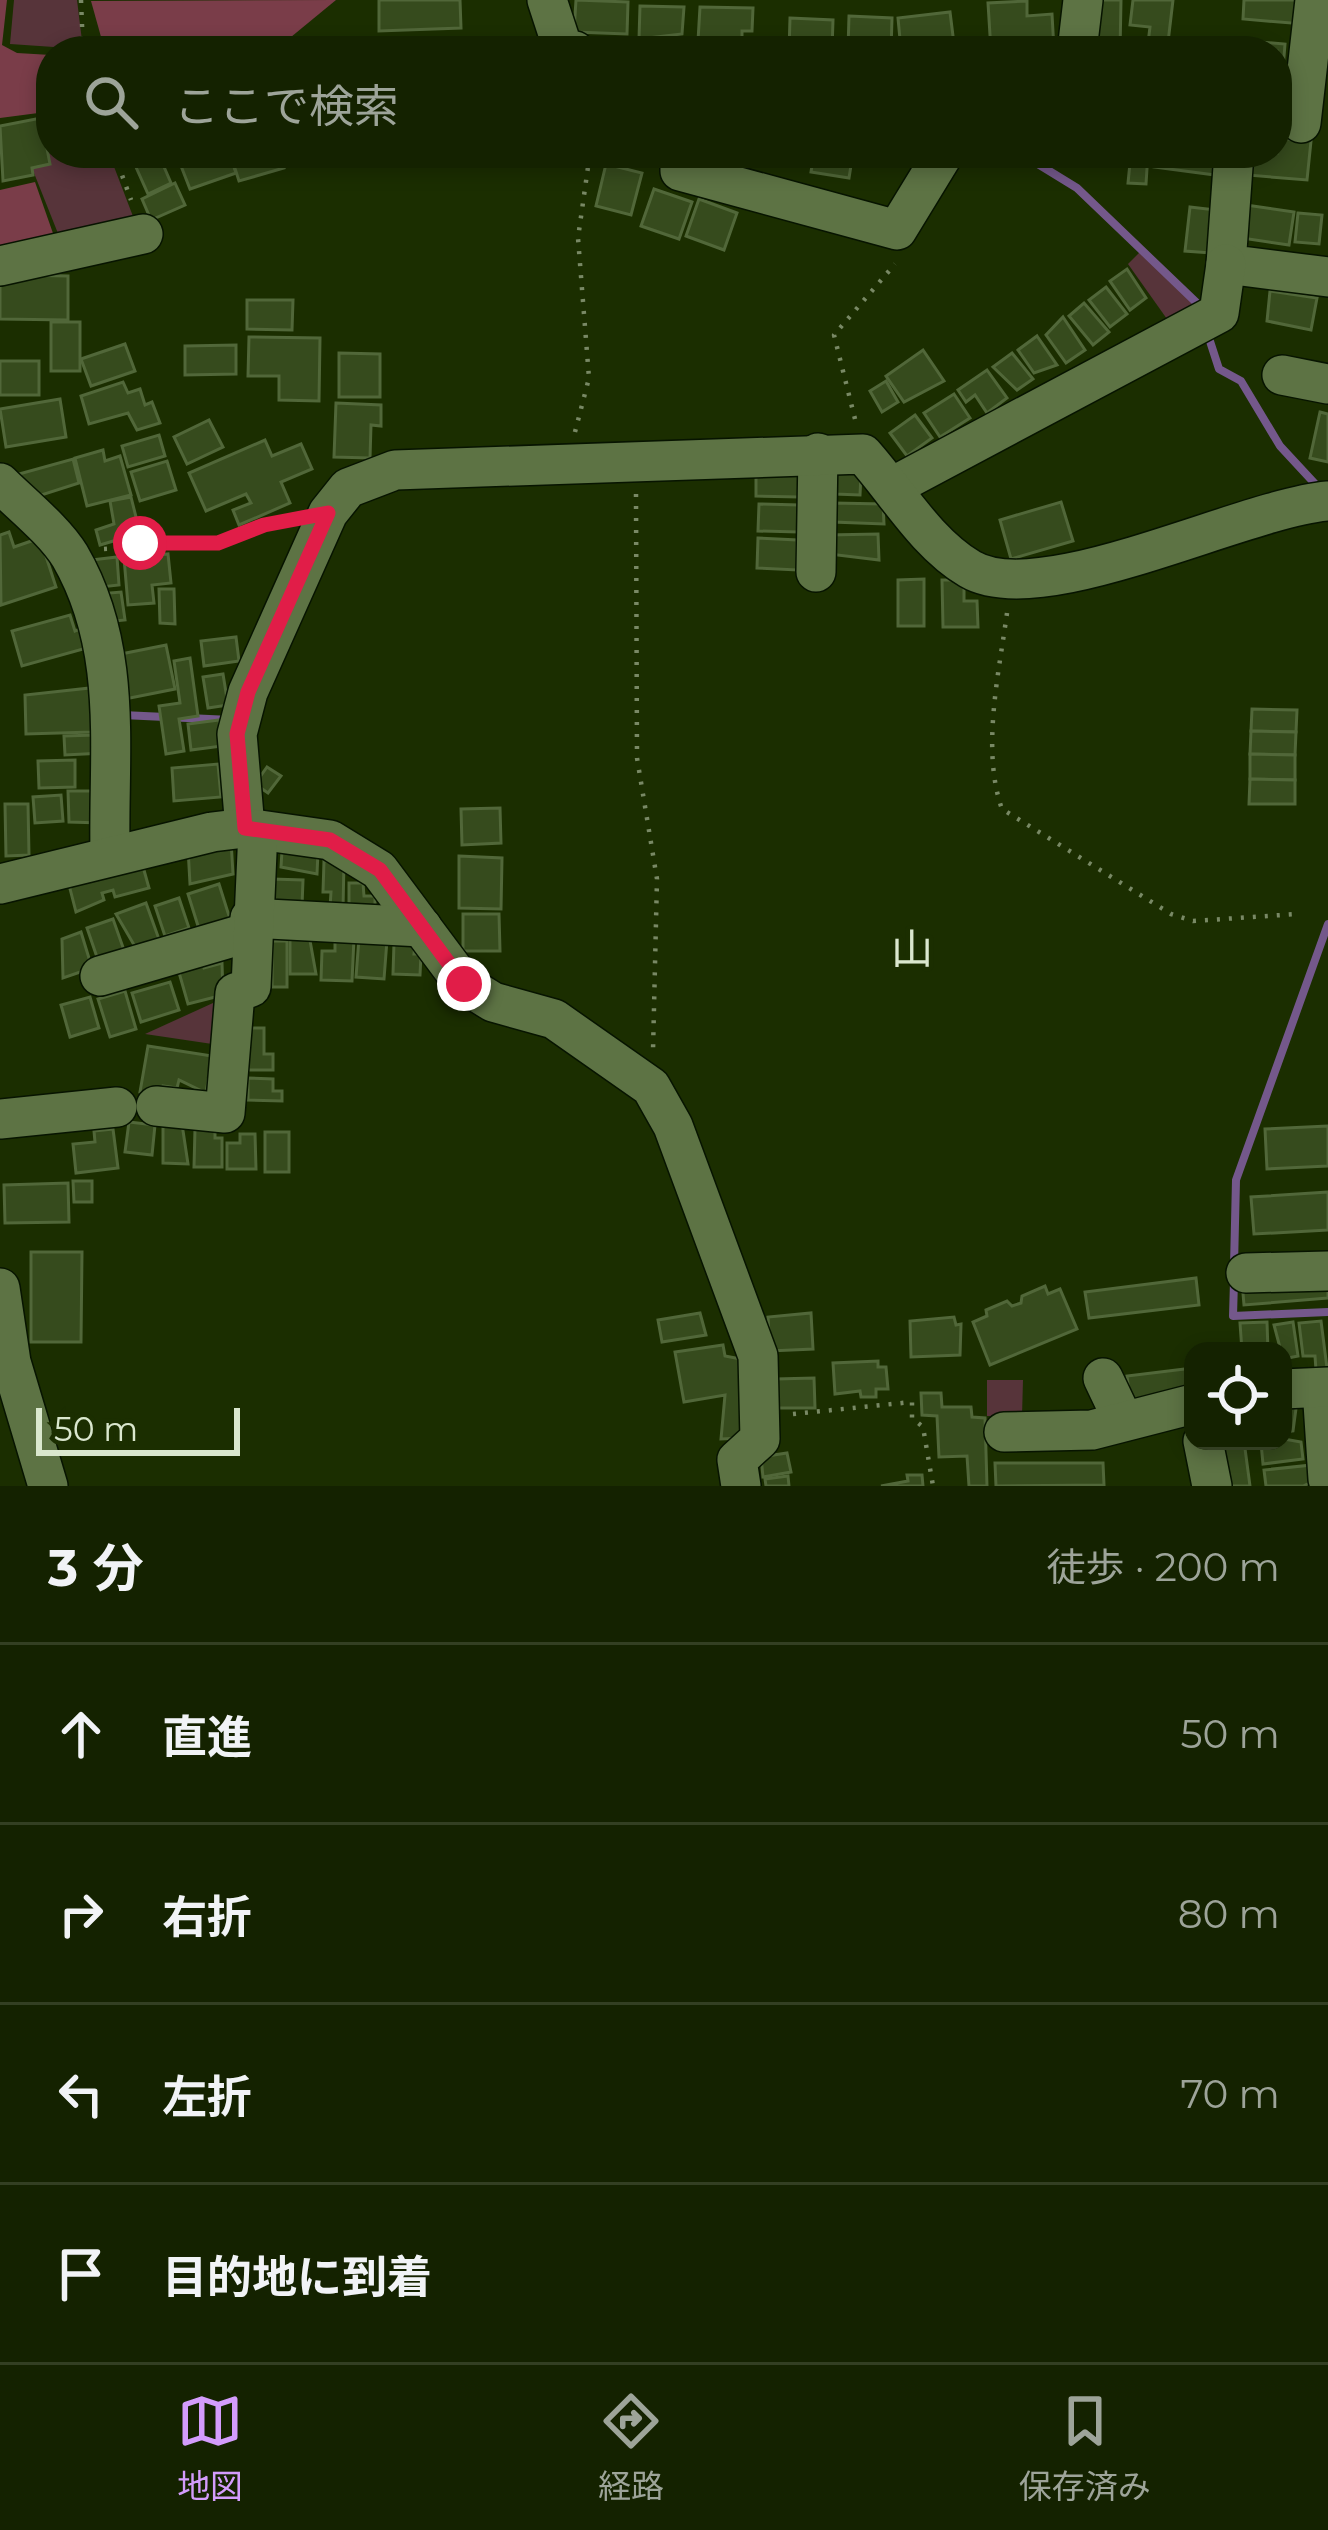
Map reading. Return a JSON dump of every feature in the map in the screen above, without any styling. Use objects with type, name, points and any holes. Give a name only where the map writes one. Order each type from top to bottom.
[{"type":"street","points":[[547,0],[559,36]]},
{"type":"street","points":[[1078,36],[1083,0]]},
{"type":"street","points":[[1302,124],[1315,0]]},
{"type":"street","points":[[680,168],[897,230],[935,168]]},
{"type":"street","points":[[892,488],[1219,313],[1233,168]]},
{"type":"street","points":[[0,266],[143,234]]},
{"type":"street","points":[[1226,264],[1328,277]]},
{"type":"street","points":[[1282,375],[1328,384]]},
{"type":"street","points":[[816,572],[818,453]]},
{"type":"street","points":[[156,1106],[225,1113],[235,993],[250,987],[251,829],[237,734],[248,692],[328,513],[348,488],[395,470],[863,454],[939,547],[974,572],[1010,583],[1086,569],[1328,500]]},
{"type":"street","points":[[0,483],[69,554],[107,654],[113,711],[110,853]]},
{"type":"street","points":[[0,884],[110,853],[251,829],[330,840],[380,870],[408,926],[464,984],[493,1002],[554,1019],[650,1087],[673,1126],[758,1356],[760,1439],[737,1460],[741,1486]]},
{"type":"street","points":[[100,976],[250,925],[408,926]]},
{"type":"street","points":[[0,1119],[117,1107]]},
{"type":"street","points":[[1246,1274],[1328,1271]]},
{"type":"street","points":[[0,1288],[11,1362],[48,1486]]},
{"type":"street","points":[[1103,1378],[1123,1420]]},
{"type":"street","points":[[1311,1388],[1328,1479]]},
{"type":"street","points":[[1004,1432],[1092,1430],[1184,1406]]},
{"type":"street","points":[[1205,1450],[1212,1486]]},
{"type":"path","points":[[81,0],[82,36]]},
{"type":"path","points":[[119,168],[143,234]]},
{"type":"path","points":[[576,461],[575,424],[590,378],[578,238],[588,168]]},
{"type":"path","points":[[863,454],[834,335],[903,252]]},
{"type":"path","points":[[636,459],[637,758],[657,879],[650,1087]]},
{"type":"path","points":[[69,554],[140,543],[218,543],[264,525],[328,513]]},
{"type":"path","points":[[1010,583],[997,691],[994,787],[1002,809],[1171,914],[1193,921],[1297,914]]},
{"type":"path","points":[[760,1414],[831,1413],[912,1402],[912,1418],[923,1427],[932,1486]]},
{"type":"shaded area","points":[[0,0],[7,0],[2,45],[17,53],[36,54],[36,113],[0,118]]},
{"type":"shaded area","points":[[14,0],[77,0],[81,36],[36,36],[36,46],[10,44]]},
{"type":"shaded area","points":[[336,0],[292,36],[101,36],[91,1]]},
{"type":"shaded area","points":[[36,159],[36,168],[115,168],[134,219],[63,246],[32,168]]},
{"type":"shaded area","points":[[35,182],[55,239],[0,249],[0,190]]},
{"type":"shaded area","points":[[1140,252],[1198,305],[1167,319],[1128,264]]},
{"type":"shaded area","points":[[224,998],[219,1045],[145,1034]]},
{"type":"shaded area","points":[[987,1380],[1023,1380],[1022,1416],[987,1416]]},
{"type":"building","points":[[379,0],[460,0],[461,28],[379,31]]},
{"type":"building","points":[[576,0],[628,2],[627,34],[574,32]]},
{"type":"building","points":[[1093,0],[1121,0],[1120,36],[1092,36]]},
{"type":"building","points":[[1133,0],[1173,0],[1169,36],[1149,36],[1150,27],[1130,25]]},
{"type":"building","points":[[1244,0],[1305,0],[1303,24],[1243,19]]},
{"type":"building","points":[[1027,1],[1027,16],[1052,14],[1053,36],[990,36],[988,3]]},
{"type":"building","points":[[640,6],[684,7],[682,34],[639,36]]},
{"type":"building","points":[[700,7],[753,8],[752,31],[742,31],[742,36],[698,36]]},
{"type":"building","points":[[950,12],[953,36],[900,36],[898,18]]},
{"type":"building","points":[[849,16],[892,18],[891,36],[848,36]]},
{"type":"building","points":[[790,18],[833,20],[832,36],[789,36]]},
{"type":"building","points":[[36,119],[33,175],[3,181],[0,126]]},
{"type":"building","points":[[1292,139],[1311,141],[1307,180],[1247,175],[1248,168],[1292,168]]},
{"type":"building","points":[[136,168],[164,168],[171,183],[148,194]]},
{"type":"building","points":[[182,168],[234,168],[236,173],[190,189]]},
{"type":"building","points":[[235,168],[284,168],[239,181]]},
{"type":"building","points":[[605,168],[642,173],[631,215],[596,206]]},
{"type":"building","points":[[812,168],[851,168],[849,178],[811,172]]},
{"type":"building","points":[[1130,168],[1147,168],[1146,184],[1128,183]]},
{"type":"building","points":[[1162,168],[1216,168],[1215,175]]},
{"type":"building","points":[[175,183],[185,205],[151,220],[142,199]]},
{"type":"building","points":[[654,189],[692,202],[679,239],[641,226]]},
{"type":"building","points":[[699,199],[737,213],[724,250],[686,236]]},
{"type":"building","points":[[1246,205],[1294,212],[1289,245],[1242,238]]},
{"type":"building","points":[[1190,207],[1216,210],[1211,253],[1185,251]]},
{"type":"building","points":[[1298,213],[1322,215],[1319,244],[1295,242]]},
{"type":"building","points":[[1127,269],[1146,298],[1130,310],[1110,281]]},
{"type":"building","points":[[68,276],[68,320],[0,319],[0,279]]},
{"type":"building","points":[[1106,287],[1127,314],[1110,327],[1089,300]]},
{"type":"building","points":[[1270,291],[1317,298],[1311,330],[1267,321]]},
{"type":"building","points":[[247,300],[293,300],[292,330],[247,329]]},
{"type":"building","points":[[1084,303],[1109,332],[1093,345],[1069,316]]},
{"type":"building","points":[[1063,317],[1085,350],[1066,363],[1046,335]]},
{"type":"building","points":[[51,322],[80,322],[80,371],[51,371]]},
{"type":"building","points":[[1037,336],[1057,365],[1034,373],[1018,350]]},
{"type":"building","points":[[249,337],[320,338],[319,401],[279,400],[279,376],[248,376]]},
{"type":"building","points":[[125,344],[135,371],[91,386],[81,359]]},
{"type":"building","points":[[236,345],[236,374],[185,375],[185,346]]},
{"type":"building","points":[[923,350],[944,381],[904,402],[886,376]]},
{"type":"building","points":[[339,353],[380,354],[380,397],[339,397]]},
{"type":"building","points":[[1012,353],[1033,379],[1017,390],[993,367]]},
{"type":"building","points":[[0,361],[39,361],[39,395],[0,395]]},
{"type":"building","points":[[987,370],[1007,398],[987,413],[975,395],[966,402],[958,390]]},
{"type":"building","points":[[886,381],[898,402],[882,412],[870,391]]},
{"type":"building","points":[[123,382],[128,393],[140,389],[145,405],[152,402],[160,423],[137,430],[128,413],[89,424],[81,396]]},
{"type":"building","points":[[954,394],[970,418],[940,437],[924,413]]},
{"type":"building","points":[[60,399],[66,437],[6,447],[0,409]]},
{"type":"building","points":[[336,403],[381,405],[381,426],[371,425],[370,458],[334,457]]},
{"type":"building","points":[[1320,412],[1328,414],[1328,462],[1310,458]]},
{"type":"building","points":[[915,415],[932,438],[907,456],[890,433]]},
{"type":"building","points":[[209,420],[223,447],[187,464],[174,437]]},
{"type":"building","points":[[159,435],[165,456],[128,467],[122,446]]},
{"type":"building","points":[[265,440],[272,456],[301,444],[312,469],[281,482],[290,503],[239,525],[233,510],[251,503],[246,494],[206,511],[189,473]]},
{"type":"building","points":[[103,450],[105,461],[120,456],[131,495],[87,506],[75,458]]},
{"type":"building","points":[[73,459],[79,483],[29,499],[19,474]]},
{"type":"building","points":[[167,461],[176,490],[140,501],[131,472]]},
{"type":"building","points":[[756,469],[800,469],[799,497],[756,496]]},
{"type":"building","points":[[836,472],[861,474],[860,495],[835,494]]},
{"type":"building","points":[[131,497],[140,533],[100,545],[96,530],[114,524],[110,501]]},
{"type":"building","points":[[1061,502],[1073,541],[1011,559],[1000,520]]},
{"type":"building","points":[[833,503],[883,504],[884,524],[833,522]]},
{"type":"building","points":[[759,504],[799,505],[798,532],[758,531]]},
{"type":"building","points":[[9,532],[14,547],[40,538],[56,587],[1,605],[0,535]]},
{"type":"building","points":[[878,534],[879,560],[829,554],[828,535]]},
{"type":"building","points":[[758,538],[797,540],[797,570],[757,568]]},
{"type":"building","points":[[168,554],[171,583],[152,585],[154,603],[128,605],[124,558]]},
{"type":"building","points":[[117,557],[119,585],[92,588],[83,561]]},
{"type":"building","points":[[924,579],[924,626],[898,626],[898,580]]},
{"type":"building","points":[[942,580],[964,580],[964,601],[977,601],[978,627],[943,627]]},
{"type":"building","points":[[159,589],[174,589],[175,624],[160,623]]},
{"type":"building","points":[[121,592],[125,620],[105,622],[97,594]]},
{"type":"building","points":[[70,615],[75,631],[88,626],[94,646],[22,666],[12,631]]},
{"type":"building","points":[[236,637],[239,661],[204,666],[201,641]]},
{"type":"building","points":[[166,645],[175,689],[125,699],[116,655]]},
{"type":"building","points":[[190,658],[198,716],[179,719],[184,751],[166,754],[159,706],[180,703],[174,661]]},
{"type":"building","points":[[223,674],[228,705],[208,708],[203,677]]},
{"type":"building","points":[[90,688],[92,732],[26,734],[25,695]]},
{"type":"building","points":[[1252,709],[1297,710],[1296,732],[1251,731]]},
{"type":"building","points":[[219,720],[222,746],[191,750],[188,724]]},
{"type":"building","points":[[1251,731],[1296,732],[1295,755],[1250,754]]},
{"type":"building","points":[[96,735],[103,753],[65,755],[64,736]]},
{"type":"building","points":[[1250,754],[1295,755],[1295,780],[1250,779]]},
{"type":"building","points":[[75,760],[75,787],[39,788],[38,761]]},
{"type":"building","points":[[218,764],[221,797],[174,801],[172,768]]},
{"type":"building","points":[[267,767],[281,776],[268,793],[255,784]]},
{"type":"building","points":[[1250,779],[1295,780],[1295,804],[1249,804]]},
{"type":"building","points":[[68,791],[101,791],[101,823],[69,822]]},
{"type":"building","points":[[61,795],[63,821],[35,823],[33,797]]},
{"type":"building","points":[[5,804],[28,804],[29,855],[6,856]]},
{"type":"building","points":[[500,808],[501,843],[462,845],[461,809]]},
{"type":"building","points":[[231,840],[233,874],[190,884],[188,848]]},
{"type":"building","points":[[282,851],[318,852],[317,874],[281,867]]},
{"type":"building","points":[[140,856],[149,888],[115,897],[113,890],[102,893],[104,900],[76,912],[67,877]]},
{"type":"building","points":[[459,856],[502,858],[501,909],[459,908]]},
{"type":"building","points":[[324,861],[344,861],[343,909],[330,908],[331,892],[323,892]]},
{"type":"building","points":[[271,879],[303,880],[302,906],[276,905]]},
{"type":"building","points":[[349,883],[363,883],[364,896],[375,896],[375,910],[349,910]]},
{"type":"building","points":[[219,884],[230,919],[199,929],[188,894]]},
{"type":"building","points":[[179,898],[189,928],[165,936],[155,906]]},
{"type":"building","points":[[146,903],[160,942],[137,950],[116,914]]},
{"type":"building","points":[[463,914],[499,914],[500,951],[463,951]]},
{"type":"building","points":[[113,919],[125,953],[99,963],[87,928]]},
{"type":"building","points":[[81,932],[92,968],[63,978],[62,939]]},
{"type":"building","points":[[290,935],[309,935],[316,974],[290,974]]},
{"type":"building","points":[[335,937],[354,938],[352,981],[321,980],[322,951],[335,951]]},
{"type":"building","points":[[359,938],[387,940],[384,979],[356,977]]},
{"type":"building","points":[[272,941],[287,941],[287,987],[272,987]]},
{"type":"building","points":[[394,943],[415,943],[414,954],[421,954],[420,975],[393,974]]},
{"type":"building","points":[[202,962],[204,968],[222,963],[223,995],[188,1004],[178,969]]},
{"type":"building","points":[[170,982],[179,1010],[141,1022],[132,993]]},
{"type":"building","points":[[125,991],[136,1029],[110,1037],[98,999]]},
{"type":"building","points":[[90,997],[99,1028],[70,1037],[61,1005]]},
{"type":"building","points":[[248,1028],[264,1028],[264,1054],[273,1054],[273,1070],[248,1070]]},
{"type":"building","points":[[148,1046],[212,1056],[206,1093],[179,1080],[177,1088],[163,1086],[161,1096],[140,1092]]},
{"type":"building","points":[[248,1078],[273,1079],[273,1091],[282,1091],[282,1101],[248,1100]]},
{"type":"building","points":[[129,1122],[155,1125],[152,1155],[125,1152]]},
{"type":"building","points":[[163,1124],[182,1124],[188,1164],[163,1163]]},
{"type":"building","points":[[1328,1126],[1328,1166],[1267,1169],[1265,1129]]},
{"type":"building","points":[[113,1129],[118,1168],[76,1173],[73,1144],[95,1142],[94,1131]]},
{"type":"building","points":[[195,1129],[215,1129],[215,1138],[222,1138],[222,1167],[194,1167]]},
{"type":"building","points":[[265,1132],[289,1132],[289,1172],[265,1172]]},
{"type":"building","points":[[240,1134],[255,1134],[256,1169],[227,1169],[227,1143],[240,1143]]},
{"type":"building","points":[[73,1181],[92,1181],[92,1202],[74,1202]]},
{"type":"building","points":[[68,1183],[69,1222],[5,1223],[4,1185]]},
{"type":"building","points":[[1328,1192],[1328,1230],[1254,1234],[1251,1197]]},
{"type":"building","points":[[31,1252],[82,1252],[81,1342],[31,1342]]},
{"type":"building","points":[[1328,1277],[1328,1298],[1244,1305],[1242,1282]]},
{"type":"building","points":[[1196,1278],[1199,1305],[1089,1318],[1085,1292]]},
{"type":"building","points":[[1045,1286],[1048,1294],[1060,1289],[1077,1329],[990,1365],[973,1322],[987,1316],[986,1310],[1007,1301],[1012,1306],[1021,1303],[1022,1296]]},
{"type":"building","points":[[700,1313],[706,1335],[662,1342],[658,1320]]},
{"type":"building","points":[[811,1313],[813,1349],[770,1351],[768,1317]]},
{"type":"building","points":[[954,1317],[956,1325],[961,1324],[960,1355],[911,1357],[910,1321]]},
{"type":"building","points":[[1321,1321],[1327,1368],[1316,1370],[1315,1356],[1303,1356],[1299,1323]]},
{"type":"building","points":[[1267,1322],[1268,1342],[1241,1342],[1240,1323]]},
{"type":"building","points":[[1293,1322],[1298,1356],[1292,1357],[1292,1342],[1278,1342],[1274,1325]]},
{"type":"building","points":[[723,1345],[725,1356],[746,1360],[743,1438],[721,1439],[725,1395],[684,1402],[675,1352]]},
{"type":"building","points":[[878,1361],[878,1367],[886,1367],[888,1389],[876,1389],[876,1397],[861,1397],[860,1391],[835,1394],[833,1363]]},
{"type":"building","points":[[1184,1369],[1184,1394],[1130,1401],[1127,1376]]},
{"type":"building","points":[[814,1378],[815,1408],[777,1408],[776,1379]]},
{"type":"building","points":[[921,1393],[941,1393],[942,1407],[971,1407],[972,1417],[985,1418],[987,1486],[969,1486],[967,1456],[939,1457],[937,1416],[922,1415]]},
{"type":"building","points":[[1292,1440],[1301,1442],[1303,1459],[1263,1464],[1262,1450],[1292,1450]]},
{"type":"building","points":[[1223,1450],[1245,1450],[1250,1486],[1226,1486]]},
{"type":"building","points":[[787,1453],[791,1472],[763,1477],[761,1457]]},
{"type":"building","points":[[995,1463],[1103,1463],[1104,1485],[996,1486]]},
{"type":"building","points":[[1312,1465],[1314,1481],[1303,1486],[1266,1486],[1264,1470]]},
{"type":"building","points":[[907,1475],[922,1475],[923,1486],[881,1486],[908,1481]]},
{"type":"building","points":[[788,1476],[789,1486],[766,1486],[765,1479]]},
{"type":"waterway","points":[[1044,168],[1077,188],[1200,306]]},
{"type":"waterway","points":[[1207,332],[1219,369],[1241,381],[1280,446],[1318,487]]},
{"type":"waterway","points":[[122,715],[231,720]]},
{"type":"waterway","points":[[1234,1266],[1236,1180],[1328,924]]},
{"type":"waterway","points":[[1234,1281],[1233,1316],[1328,1312]]},
{"type":"district","name":"山","points":[[912,949]]},
{"type":"route","points":[[140,543],[218,543],[264,525],[328,513],[248,692],[237,734],[245,828],[330,840],[380,870],[464,984]]}]
